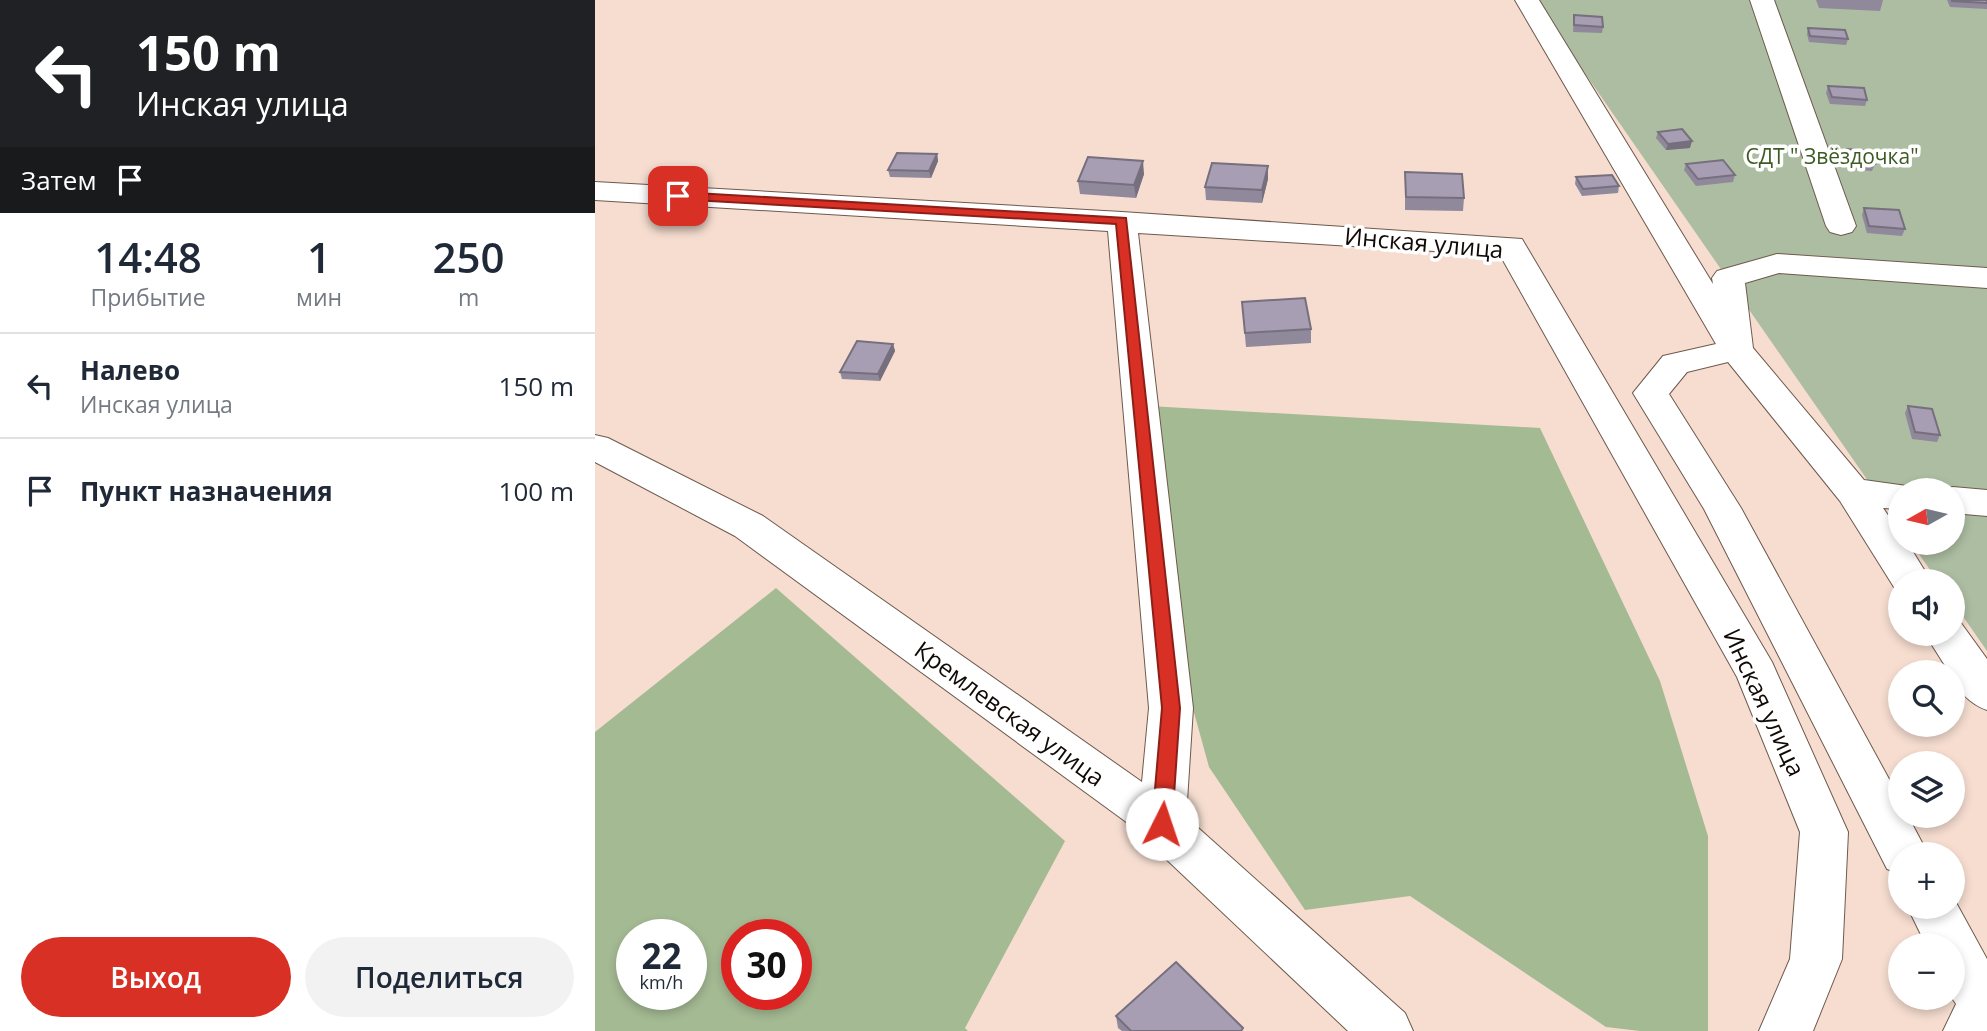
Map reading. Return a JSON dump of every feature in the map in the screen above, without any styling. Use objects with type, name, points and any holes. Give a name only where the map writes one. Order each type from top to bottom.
[{"type":"street","points":[[1527,0],[1736,350],[1853,492],[1904,569]]},
{"type":"street","points":[[1762,0],[1841,226]]},
{"type":"street","name":"Инская улица","points":[[595,191],[1511,246],[1757,674],[1824,832],[1816,959],[1786,1031]]},
{"type":"street","points":[[1122,221],[1171,708],[1162,824]]},
{"type":"street","points":[[1736,350],[1728,278],[1777,263],[1987,278]]},
{"type":"street","points":[[1736,350],[1675,364],[1651,393],[1722,508],[1898,842]]},
{"type":"street","name":"Кремлевская улица","points":[[595,447],[749,526],[1162,824],[1386,1031]]},
{"type":"street","points":[[1853,492],[1888,495]]},
{"type":"street","points":[[1965,501],[1987,503]]},
{"type":"street","points":[[1954,646],[1987,693]]},
{"type":"street","points":[[1965,969],[1983,1004],[1970,1031]]},
{"type":"green space","name":"СДТ \" Звёздочка\"","points":[[1534,0],[1987,0],[1987,651],[1965,619],[1965,569],[1929,569],[1920,555],[1965,555],[1965,478],[1888,478],[1888,510]]},
{"type":"green space","points":[[1149,406],[1540,428],[1660,681],[1708,836],[1708,1031],[1640,1031],[1606,1027],[1410,896],[1305,910],[1209,767],[1157,578]]},
{"type":"green space","points":[[776,588],[1065,841],[965,1028],[968,1031],[595,1031],[595,732]]},
{"type":"building","points":[[1987,0],[1987,3],[1952,1]]},
{"type":"building","points":[[1574,15],[1602,17],[1603,27],[1574,25]]},
{"type":"building","points":[[1808,28],[1845,30],[1848,39],[1810,36]]},
{"type":"building","points":[[1828,86],[1864,88],[1867,100],[1832,97]]},
{"type":"building","points":[[1682,129],[1692,141],[1668,144],[1658,132]]},
{"type":"building","points":[[1847,149],[1870,151],[1875,164],[1850,162]]},
{"type":"building","points":[[897,153],[937,154],[929,171],[888,170]]},
{"type":"building","points":[[1088,157],[1143,161],[1134,185],[1078,181]]},
{"type":"building","points":[[1723,160],[1735,175],[1698,179],[1686,164]]},
{"type":"building","points":[[1212,163],[1268,166],[1262,190],[1205,187]]},
{"type":"building","points":[[1405,172],[1462,174],[1464,198],[1406,197]]},
{"type":"building","points":[[1612,175],[1619,186],[1583,189],[1576,177]]},
{"type":"building","points":[[1864,208],[1899,210],[1905,229],[1869,226]]},
{"type":"building","points":[[1305,298],[1311,329],[1245,333],[1242,302]]},
{"type":"building","points":[[857,341],[893,344],[878,374],[840,372]]},
{"type":"building","points":[[1908,406],[1932,409],[1940,435],[1915,432]]},
{"type":"building","points":[[1176,962],[1243,1028],[1241,1031],[1131,1031],[1116,1016]]},
{"type":"route","points":[[678,196],[1122,221],[1171,708],[1162,824]]}]
